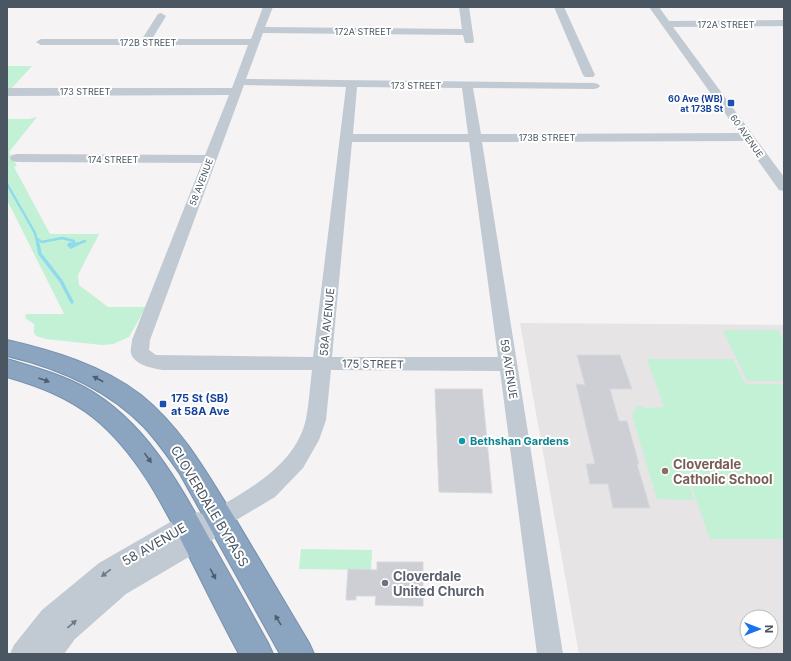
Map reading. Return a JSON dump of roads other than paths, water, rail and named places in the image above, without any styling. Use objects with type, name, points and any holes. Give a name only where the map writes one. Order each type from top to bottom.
[{"type":"highway","name":"CLOVERDALE BYPASS","points":[[7,348],[39,355],[97,378],[131,401],[147,414],[172,442],[189,466],[298,654]]},
{"type":"highway","points":[[7,368],[61,386],[96,406],[108,415],[137,443],[152,465],[191,532],[257,654]]},
{"type":"street","name":"58 AVENUE","points":[[143,357],[139,348],[141,340],[268,7]]},
{"type":"street","name":"172A STREET","points":[[259,30],[468,36],[464,7]]},
{"type":"street","points":[[559,7],[589,75]]},
{"type":"street","name":"60 AVENUE","points":[[654,7],[668,24],[783,185]]},
{"type":"street","points":[[145,42],[161,16]]},
{"type":"street","name":"172A STREET","points":[[668,24],[784,23]]},
{"type":"street","name":"172B STREET","points":[[41,42],[254,42]]},
{"type":"street","name":"173 STREET","points":[[7,92],[352,84],[594,86]]},
{"type":"street","name":"58A AVENUE","points":[[220,518],[268,490],[295,462],[310,440],[314,430],[352,84]]},
{"type":"street","name":"59 AVENUE","points":[[467,85],[550,654]]},
{"type":"street","name":"173B STREET","points":[[346,138],[748,137]]},
{"type":"street","name":"174 STREET","points":[[18,158],[209,159]]},
{"type":"street","name":"175 STREET","points":[[143,357],[151,361],[162,363],[508,364]]},
{"type":"street","name":"58 AVENUE","points":[[23,654],[51,619],[108,570],[220,518]]},
{"type":"street","name":"58 AVENUE","points":[[47,654],[66,630],[117,586],[191,532]]},
{"type":"waterway","points":[[7,184],[35,233],[38,245]]},
{"type":"waterway","points":[[37,239],[42,242],[62,238],[74,241],[74,243],[69,245]]},
{"type":"waterway","points":[[75,245],[85,241]]},
{"type":"waterway","points":[[38,244],[40,254],[61,281],[72,302]]},
{"type":"waterway","points":[[69,245],[71,247],[75,245]]},
{"type":"place","name":"60 Ave (WB) at 173B St","points":[[731,103]]},
{"type":"place","name":"175 St (SB) at 58A Ave","points":[[163,404]]},
{"type":"place","name":"Bethshan Gardens","points":[[462,441]]},
{"type":"place","name":"Cloverdale Catholic School","points":[[665,471]]},
{"type":"place","name":"Cloverdale United Church","points":[[385,583]]}]
